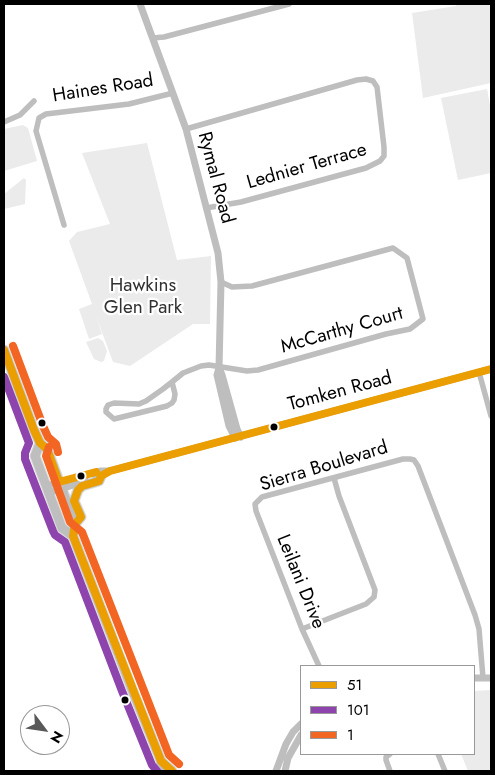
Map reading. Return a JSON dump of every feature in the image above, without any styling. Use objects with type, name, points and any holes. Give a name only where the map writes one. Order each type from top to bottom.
[{"type":"main road","points":[[4,350],[40,443],[46,449],[75,524],[73,536],[131,686],[162,761],[172,771]]},
{"type":"main road","points":[[40,443],[34,456],[62,528],[73,536]]},
{"type":"main road","points":[[75,524],[81,518],[74,501],[77,492],[82,486],[99,481],[101,476]]},
{"type":"main road","points":[[160,771],[162,761]]},
{"type":"street","name":"Rymal Road","points":[[140,4],[186,128],[218,253],[221,282],[219,368],[238,437]]},
{"type":"street","points":[[153,38],[164,37],[289,4]]},
{"type":"street","name":"Lednier Terrace","points":[[186,128],[357,80],[366,79],[374,81],[377,87],[384,147],[384,156],[380,161],[366,168],[346,174],[241,202],[206,208]]},
{"type":"street","name":"Haines Road","points":[[64,225],[38,140],[36,127],[39,118],[46,114],[129,104],[172,93]]},
{"type":"street","name":"Haines Road","points":[[4,122],[20,114],[34,101]]},
{"type":"street","name":"McCarthy Court","points":[[219,368],[247,371],[258,370],[410,329],[423,319],[407,258],[393,248],[252,286],[232,287],[221,282]]},
{"type":"street","points":[[172,382],[175,394],[174,400],[167,406],[114,419],[106,412],[108,405],[114,403],[139,404],[146,401],[172,382],[183,374],[201,366],[209,365],[219,368]]},
{"type":"street","name":"Tomken Road","points":[[60,485],[101,476],[491,369]]},
{"type":"street","points":[[479,372],[491,416]]},
{"type":"street","name":"Sierra Boulevard","points":[[255,507],[262,497],[403,459],[414,460],[422,475],[475,615],[487,678]]},
{"type":"street","name":"Tomken Road","points":[[47,490],[100,471],[110,472]]},
{"type":"street","points":[[302,629],[366,604],[374,597],[374,590],[334,478]]},
{"type":"street","name":"Leilani Drive","points":[[255,507],[302,629],[319,665]]},
{"type":"street","points":[[276,771],[286,744],[300,725]]},
{"type":"street","points":[[285,771],[288,758],[300,737]]},
{"type":"street","points":[[389,755],[386,760],[390,771]]},
{"type":"street","points":[[438,755],[445,771]]},
{"type":"green space","points":[[456,4],[491,4],[491,83],[423,98],[412,13],[456,6]]},
{"type":"green space","points":[[487,89],[491,110],[491,173],[458,180],[441,98]]},
{"type":"green space","points":[[23,125],[28,128],[37,161],[4,171],[4,129]]},
{"type":"green space","name":"Hawkins Glen Park","points":[[147,143],[177,260],[211,256],[210,324],[193,324],[130,366],[113,362],[96,316],[102,334],[89,339],[79,309],[92,304],[69,241],[77,232],[110,224],[82,153]]},
{"type":"green space","points":[[24,178],[26,180],[25,204],[4,209],[4,194]]},
{"type":"green space","points":[[98,338],[103,341],[107,351],[104,361],[101,362],[94,359],[86,342]]},
{"type":"green space","points":[[491,690],[491,771],[468,771],[461,755],[475,755],[475,691]]},
{"type":"transit line","name":"1","points":[[13,346],[43,426],[48,437],[56,444],[58,452]]},
{"type":"transit line","name":"51","points":[[4,350],[34,430],[40,443],[47,449],[59,482],[96,472]]},
{"type":"transit line","name":"51","points":[[172,771],[161,761],[73,536],[75,524],[81,517],[74,501],[78,490],[82,486],[99,481],[101,476],[110,471],[491,369]]},
{"type":"transit line","name":"101","points":[[4,377],[29,443],[25,459],[53,531],[55,535],[65,542],[122,691],[152,765],[157,771]]},
{"type":"transit line","name":"1","points":[[49,447],[46,456],[70,522],[82,532],[169,755],[179,764]]}]
